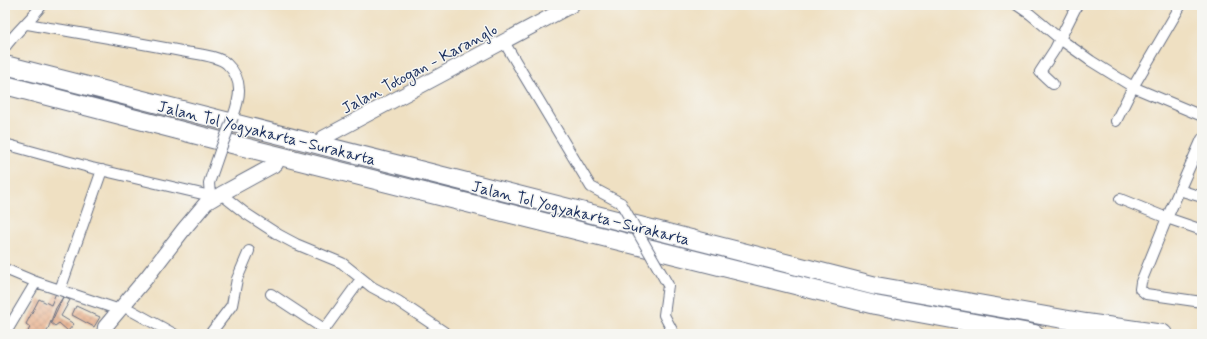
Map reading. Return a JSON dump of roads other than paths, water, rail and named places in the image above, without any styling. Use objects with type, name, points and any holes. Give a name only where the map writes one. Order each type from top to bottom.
[{"type":"highway","name":"Jalan Tol Yogyakarta–Surakarta","points":[[5,65],[876,286],[1086,324],[1163,334]]},
{"type":"highway","name":"Jalan Tol Yogyakarta–Surakarta","points":[[5,85],[875,305],[1028,333]]},
{"type":"main road","name":"Jalan Totogan - Karanglo","points":[[324,138],[572,5]]},
{"type":"main road","points":[[104,334],[105,328],[206,203],[215,196],[254,177],[276,164]]},
{"type":"street","points":[[5,47],[9,34],[27,24],[42,5]]},
{"type":"street","points":[[1017,5],[1060,39],[1133,87],[1202,116]]},
{"type":"street","points":[[1053,84],[1040,72],[1052,56],[1077,5]]},
{"type":"street","points":[[1116,121],[1133,87],[1181,5]]},
{"type":"street","points":[[27,24],[144,44],[221,60],[232,69],[237,76],[240,89],[238,103],[209,183],[215,196]]},
{"type":"street","points":[[504,42],[591,187],[621,203],[668,285],[664,315],[674,334]]},
{"type":"street","points":[[1202,139],[1167,218],[1141,282],[1140,289],[1146,294],[1202,302]]},
{"type":"street","points":[[5,144],[102,170],[215,196],[238,208],[273,232],[296,244],[342,263],[361,279],[418,314],[447,334]]},
{"type":"street","points":[[60,290],[102,170]]},
{"type":"street","points":[[1179,190],[1202,197]]},
{"type":"street","points":[[1120,199],[1202,230]]},
{"type":"street","points":[[210,334],[232,305],[237,279],[249,251]]},
{"type":"street","points":[[5,269],[36,282],[121,308],[174,334]]},
{"type":"street","points":[[271,294],[322,332],[361,279]]},
{"type":"street","points":[[5,334],[36,282]]}]
